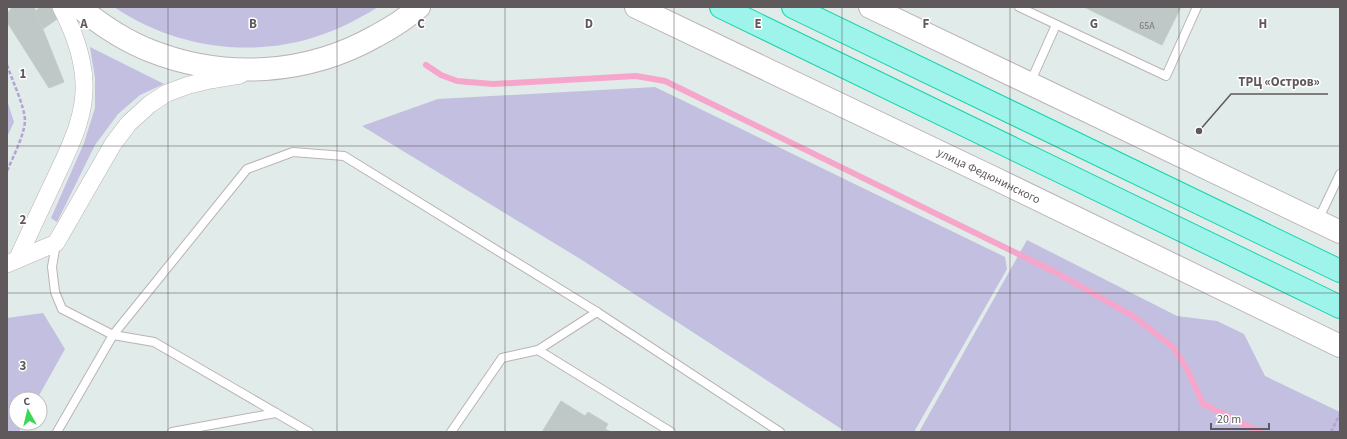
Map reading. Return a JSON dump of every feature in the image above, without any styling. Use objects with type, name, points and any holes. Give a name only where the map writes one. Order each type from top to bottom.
[{"type":"highway","points":[[721,7],[1014,148],[1340,308]]},
{"type":"highway","points":[[792,7],[1340,271]]},
{"type":"main road","points":[[79,7],[96,21],[122,37],[150,51],[179,61],[210,67],[240,70],[271,69],[302,65],[332,57],[361,45],[428,7]]},
{"type":"main road","points":[[388,30],[419,7]]},
{"type":"main road","name":"улица Федюнинского","points":[[636,7],[988,175],[1340,346]]},
{"type":"main road","points":[[870,7],[1340,232]]},
{"type":"street","points":[[12,262],[77,131],[83,101],[84,82],[79,52],[73,33],[61,7]]},
{"type":"street","points":[[12,262],[56,243],[113,144],[129,123],[150,104],[167,94],[188,85],[271,69]]},
{"type":"lane","points":[[1019,7],[1166,76],[1198,7]]},
{"type":"lane","points":[[1030,84],[1056,25]]},
{"type":"lane","points":[[57,432],[113,335],[248,169],[293,152],[344,156],[597,312],[780,432]]},
{"type":"lane","points":[[1318,221],[1340,174]]},
{"type":"lane","points":[[56,243],[52,267],[55,292],[62,309],[113,335],[154,342],[309,432]]},
{"type":"lane","points":[[451,432],[502,358],[538,350],[597,312]]},
{"type":"lane","points":[[538,350],[671,432]]},
{"type":"lane","points":[[172,432],[276,413]]},
{"type":"path","points":[[7,65],[23,110],[25,122],[7,171]]},
{"type":"path","points":[[1331,432],[1340,414]]},
{"type":"shaded area","points":[[114,7],[378,7],[364,16],[318,36],[292,43],[266,47],[239,47],[213,45],[187,40],[161,32],[137,21]]},
{"type":"shaded area","points":[[90,47],[164,84],[140,95],[118,114],[95,145],[57,222],[51,218],[84,143],[95,108],[95,78]]},
{"type":"shaded area","points":[[655,87],[1005,257],[1007,269],[914,432],[846,432],[582,260],[362,126],[438,99]]},
{"type":"shaded area","points":[[7,100],[14,122],[7,137]]},
{"type":"shaded area","points":[[1027,240],[1177,316],[1217,321],[1244,334],[1265,376],[1340,412],[1340,432],[919,432]]},
{"type":"shaded area","points":[[43,313],[65,349],[41,391],[8,391],[8,431],[19,432],[7,432],[7,318]]},
{"type":"building","points":[[12,7],[34,7],[64,82],[49,88],[7,22],[7,14]]},
{"type":"building","points":[[41,7],[74,7],[43,29],[35,11]]},
{"type":"building","points":[[1084,7],[1181,7],[1162,45]]},
{"type":"building","points":[[561,401],[585,416],[588,412],[608,424],[605,429],[611,432],[542,432]]},
{"type":"waterway","points":[[426,65],[441,75],[457,81],[493,84],[636,76],[665,81],[1055,272],[1133,316],[1173,347],[1187,369],[1203,404],[1260,432]]},
{"type":"place","name":"ТРЦ «Остров»","points":[[1199,131]]}]
